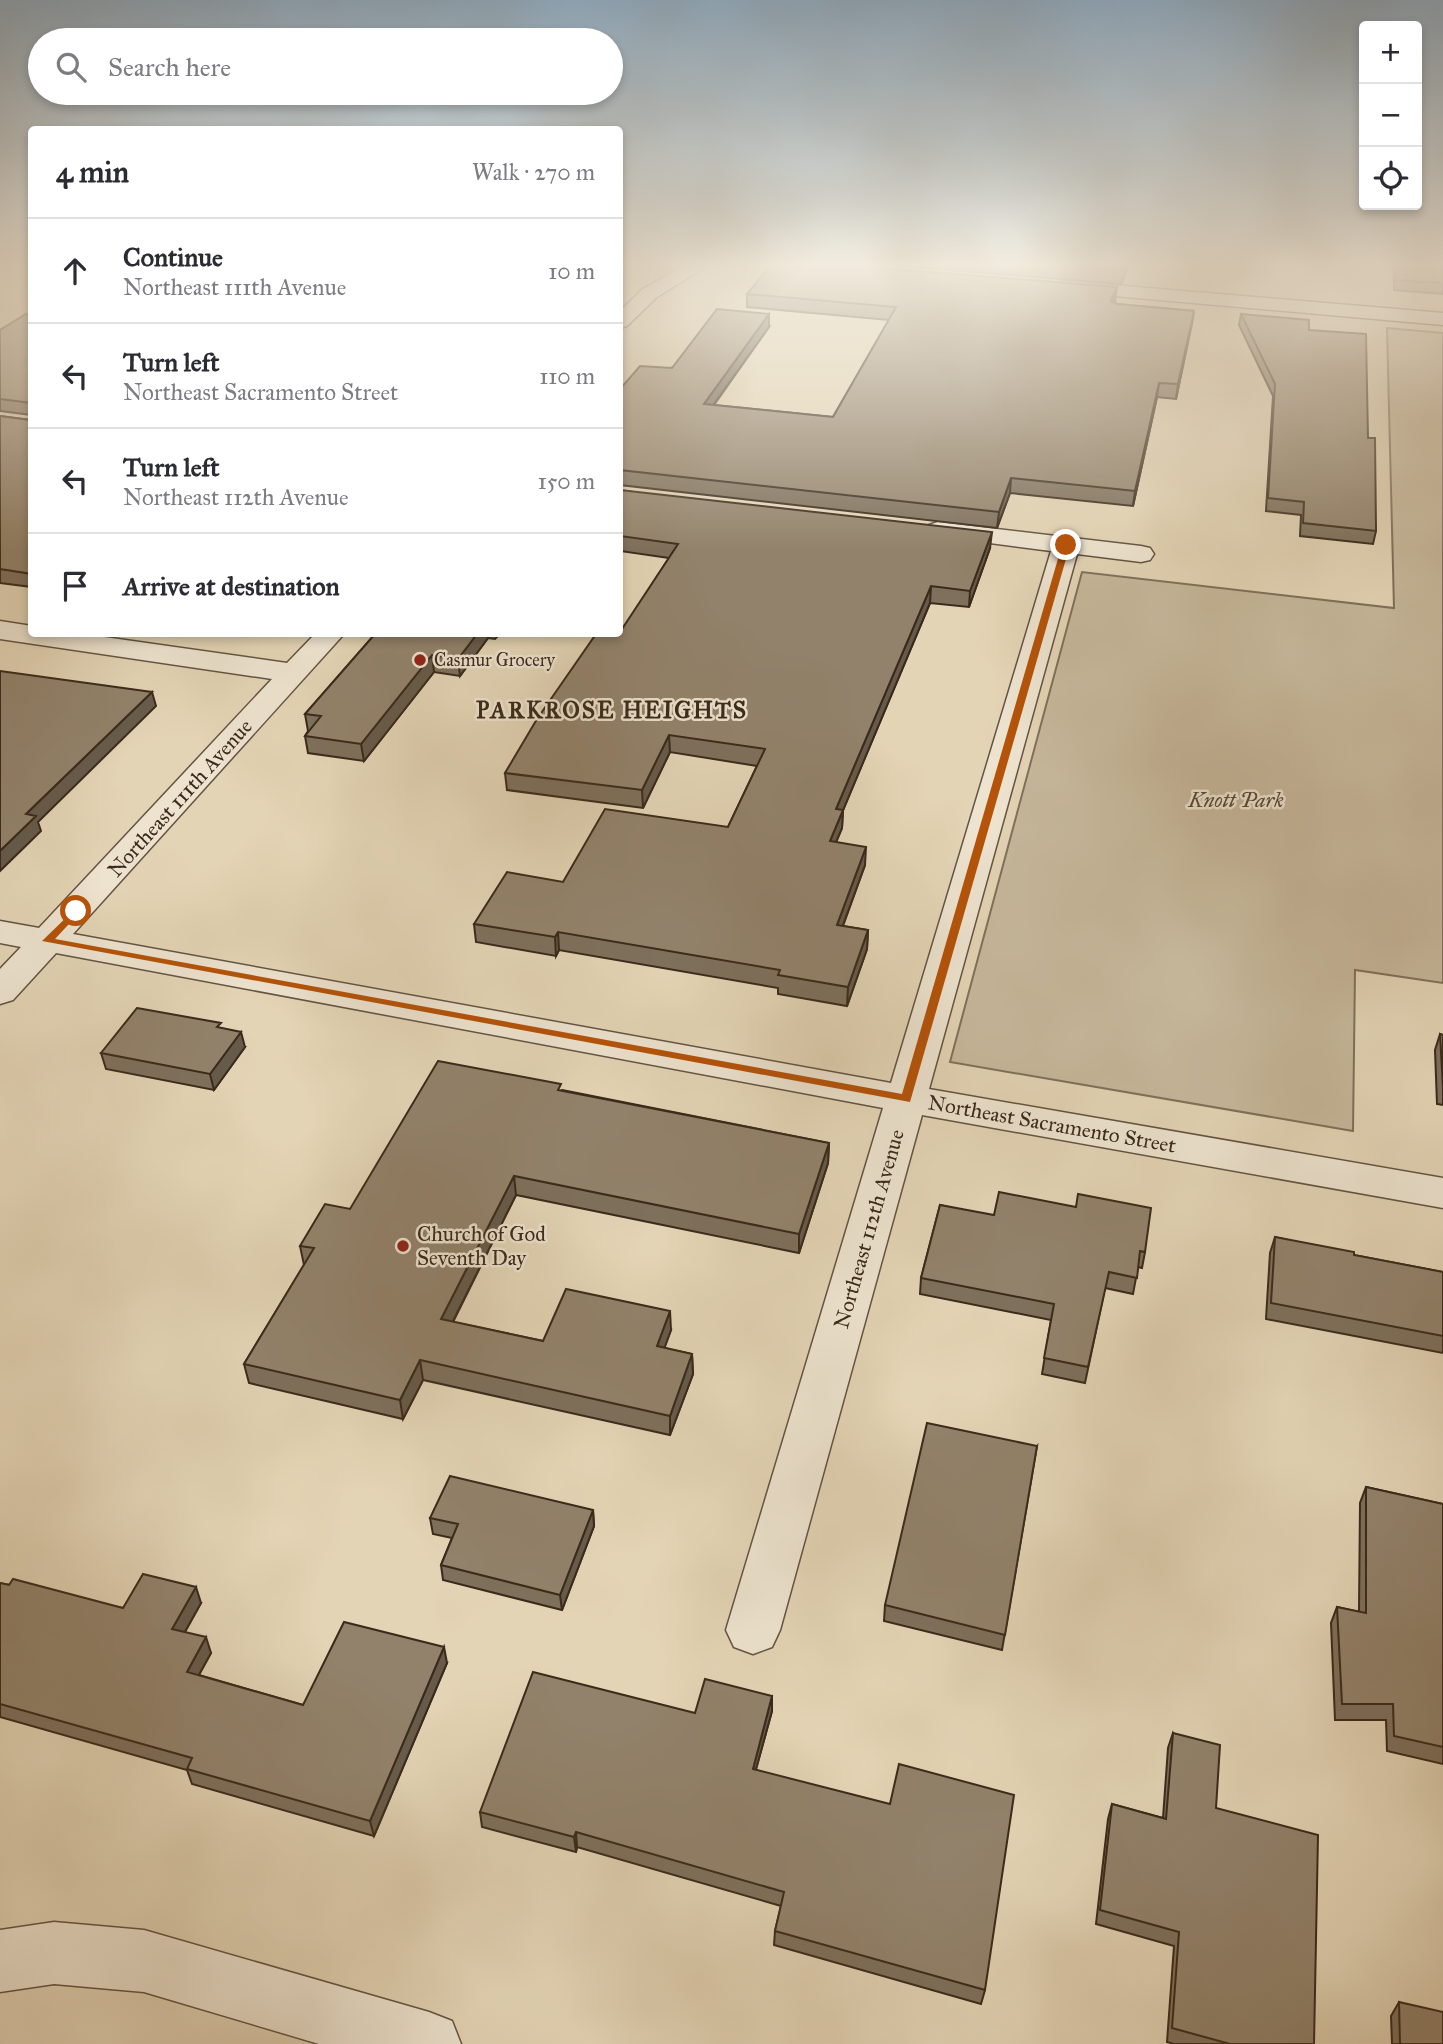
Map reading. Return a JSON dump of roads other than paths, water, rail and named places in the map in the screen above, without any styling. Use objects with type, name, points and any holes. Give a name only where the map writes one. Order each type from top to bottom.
[{"type":"street","points":[[917,528],[1142,554]]},
{"type":"street","name":"Northeast 112th Avenue","points":[[753,1630],[1066,545]]},
{"type":"street","points":[[0,630],[28,634]]},
{"type":"street","points":[[48,637],[294,673]]},
{"type":"street","name":"Northeast 111th Avenue","points":[[0,992],[327,637]]},
{"type":"street","name":"Northeast Sacramento Street","points":[[0,932],[906,1099],[1443,1193]]},
{"type":"street","points":[[0,1961],[54,1953],[144,1961],[429,2044]]},
{"type":"place","name":"Casmur Grocery","points":[[420,660]]},
{"type":"place","name":"Church of God Seventh Day","points":[[403,1246]]},
{"type":"district","name":"PARKROSE HEIGHTS","points":[[612,710]]},
{"type":"park label","name":"Knott Park","points":[[1236,800]]}]
